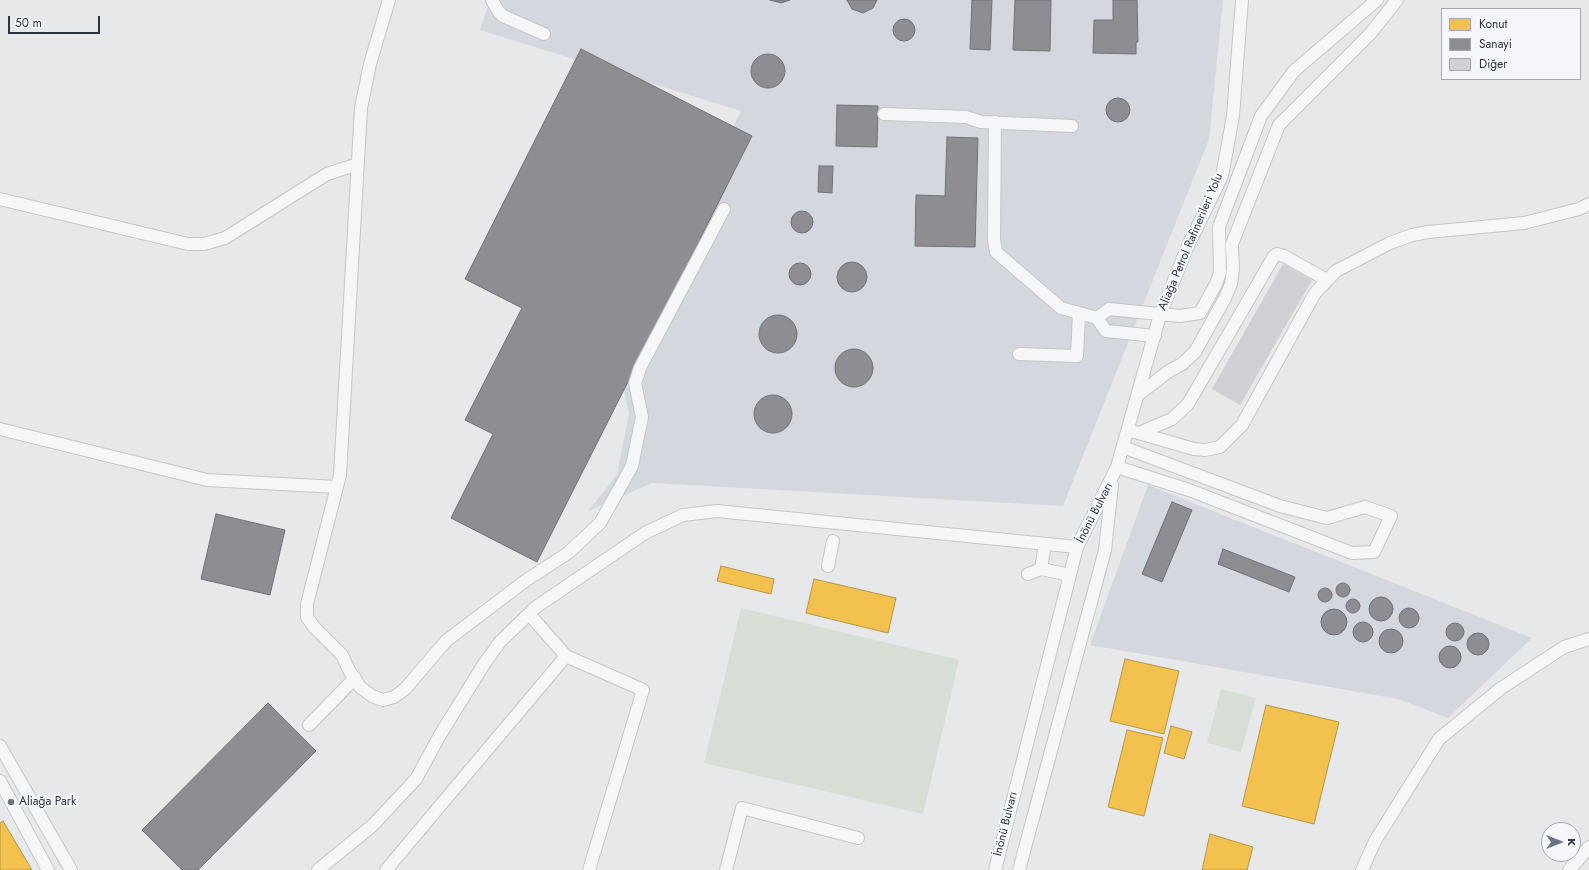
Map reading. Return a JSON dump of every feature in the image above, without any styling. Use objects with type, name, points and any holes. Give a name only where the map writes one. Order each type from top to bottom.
[{"type":"street","points":[[389,0],[363,94],[341,462],[338,487],[308,596],[307,617],[314,627],[342,655],[360,687],[372,696],[383,700],[394,697],[405,689],[446,641],[525,581],[568,553],[600,523],[632,466],[642,417],[635,383],[640,368],[724,209]]},
{"type":"street","points":[[492,0],[503,16],[544,34]]},
{"type":"street","name":"Aliağa Petrol Rafinerileri Yolu","points":[[1112,478],[1123,447],[1133,432],[1138,395],[1160,315],[1187,248],[1222,176],[1233,116],[1242,0]]},
{"type":"street","points":[[1097,318],[1109,309],[1180,316],[1200,313],[1216,284],[1220,273],[1219,227],[1261,116],[1294,70],[1377,0]]},
{"type":"street","points":[[1138,395],[1169,371],[1182,364],[1196,352],[1231,284],[1233,269],[1232,244],[1279,125],[1370,34],[1397,0]]},
{"type":"street","points":[[884,114],[966,117],[981,122],[1072,126]]},
{"type":"street","points":[[995,122],[994,239],[996,252],[1061,308],[1097,318],[1106,330],[1155,336]]},
{"type":"street","points":[[1252,142],[1270,149]]},
{"type":"street","points":[[0,199],[188,244],[204,244],[225,238],[327,174],[358,164]]},
{"type":"street","points":[[1241,171],[1258,178]]},
{"type":"street","points":[[1229,202],[1245,209]]},
{"type":"street","points":[[1133,432],[1200,449],[1216,448],[1224,444],[1242,425],[1312,299],[1327,280],[1336,271],[1390,242],[1428,232],[1524,223],[1579,209],[1589,204]]},
{"type":"street","points":[[1133,432],[1172,419],[1188,404],[1274,256],[1281,254],[1327,280]]},
{"type":"street","points":[[1019,354],[1077,356],[1079,313]]},
{"type":"street","points":[[0,429],[207,480],[338,487]]},
{"type":"street","points":[[1117,467],[1189,490],[1352,553],[1374,552],[1391,516],[1365,507],[1327,518],[1280,506],[1123,447]]},
{"type":"street","name":"İnönü Bulvarı","points":[[995,870],[1078,547],[1112,478]]},
{"type":"street","name":"İnönü Bulvarı","points":[[1019,870],[1105,550],[1112,478]]},
{"type":"street","points":[[318,870],[372,826],[416,779],[440,735],[484,664],[500,642],[529,614],[575,580],[645,533],[684,515],[717,511],[1078,547]]},
{"type":"street","points":[[828,566],[833,541]]},
{"type":"street","points":[[1041,569],[1045,544]]},
{"type":"street","points":[[1028,574],[1041,569],[1070,575]]},
{"type":"street","points":[[529,614],[566,656],[643,690],[589,870]]},
{"type":"street","points":[[1362,870],[1375,841],[1439,739],[1500,689],[1564,647],[1589,639]]},
{"type":"street","points":[[386,870],[566,656]]},
{"type":"street","points":[[309,725],[355,678]]},
{"type":"street","points":[[0,746],[70,870]]},
{"type":"street","points":[[0,781],[48,870]]},
{"type":"street","points":[[726,870],[742,808],[858,838]]},
{"type":"street","points":[[1569,870],[1589,848]]},
{"type":"shaded area","points":[[490,0],[1223,0],[1209,139],[1063,506],[652,483],[588,511],[617,475],[629,413],[617,361],[741,111],[480,30]]},
{"type":"shaded area","points":[[1148,485],[1532,638],[1448,718],[1398,699],[1090,645]]},
{"type":"shaded area","points":[[741,608],[959,660],[923,814],[704,763]]},
{"type":"shaded area","points":[[1221,689],[1256,698],[1241,752],[1207,743]]},
{"type":"building: Konut","points":[[721,566],[774,579],[771,594],[717,581]]},
{"type":"building: Konut","points":[[814,579],[896,598],[888,633],[806,613]]},
{"type":"building: Konut","points":[[1125,659],[1179,671],[1164,734],[1110,721]]},
{"type":"building: Konut","points":[[1266,705],[1339,722],[1314,824],[1242,806]]},
{"type":"building: Konut","points":[[1171,726],[1192,732],[1184,759],[1164,753]]},
{"type":"building: Konut","points":[[1127,730],[1163,738],[1144,816],[1108,807]]},
{"type":"building: Konut","points":[[3,821],[32,870],[0,870],[0,823]]},
{"type":"building: Konut","points":[[1210,834],[1253,847],[1247,870],[1202,870]]},
{"type":"building: Sanayi","points":[[770,0],[790,0],[781,3]]},
{"type":"building: Sanayi","points":[[847,0],[877,0],[873,8],[863,13],[852,9]]},
{"type":"building: Sanayi","points":[[972,0],[992,0],[990,50],[970,49]]},
{"type":"building: Sanayi","points":[[1015,0],[1051,0],[1050,51],[1013,50]]},
{"type":"building: Sanayi","points":[[1113,0],[1137,0],[1138,42],[1136,42],[1136,54],[1093,53],[1094,20],[1113,20]]},
{"type":"building: Sanayi","points":[[904,19],[912,22],[915,30],[912,38],[904,41],[896,38],[893,30],[896,22]]},
{"type":"building: Sanayi","points":[[581,49],[752,136],[537,562],[451,518],[493,434],[465,420],[522,308],[465,279]]},
{"type":"building: Sanayi","points":[[765,54],[771,54],[780,59],[784,65],[784,77],[780,83],[771,88],[765,88],[756,83],[751,74],[751,68],[756,59]]},
{"type":"building: Sanayi","points":[[1118,98],[1123,99],[1129,105],[1129,115],[1123,121],[1118,122],[1113,121],[1107,115],[1106,110],[1107,105],[1113,99]]},
{"type":"building: Sanayi","points":[[837,105],[878,106],[877,147],[836,146]]},
{"type":"building: Sanayi","points":[[947,137],[978,138],[975,247],[915,246],[916,195],[945,196]]},
{"type":"building: Sanayi","points":[[819,166],[833,166],[832,193],[818,192]]},
{"type":"building: Sanayi","points":[[802,211],[806,212],[812,218],[812,226],[806,232],[802,233],[798,232],[792,226],[791,222],[792,218],[798,212]]},
{"type":"building: Sanayi","points":[[852,262],[863,266],[867,277],[863,288],[852,292],[841,288],[837,277],[841,266]]},
{"type":"building: Sanayi","points":[[800,263],[804,264],[810,270],[810,278],[804,284],[800,285],[796,284],[790,278],[789,274],[790,270],[796,264]]},
{"type":"building: Sanayi","points":[[774,315],[782,315],[792,320],[796,327],[796,341],[792,348],[782,353],[774,353],[764,348],[762,345],[759,338],[759,330],[764,320],[767,318]]},
{"type":"building: Sanayi","points":[[850,349],[858,349],[868,354],[872,361],[872,375],[868,382],[858,387],[850,387],[840,382],[838,379],[835,372],[835,364],[840,354],[843,352]]},
{"type":"building: Sanayi","points":[[769,395],[777,395],[787,400],[791,407],[791,421],[787,428],[777,433],[769,433],[759,428],[757,425],[754,418],[754,410],[759,400],[762,398]]},
{"type":"building: Sanayi","points":[[1172,502],[1192,510],[1162,582],[1142,574]]},
{"type":"building: Sanayi","points":[[216,514],[285,530],[270,595],[201,579]]},
{"type":"building: Sanayi","points":[[1223,549],[1295,577],[1289,592],[1218,564]]},
{"type":"building: Sanayi","points":[[1343,583],[1348,585],[1350,590],[1348,595],[1343,597],[1338,595],[1336,590],[1338,585]]},
{"type":"building: Sanayi","points":[[1325,588],[1330,590],[1332,595],[1330,600],[1325,602],[1320,600],[1318,595],[1320,590]]},
{"type":"building: Sanayi","points":[[1381,597],[1386,598],[1392,604],[1392,614],[1386,620],[1381,621],[1376,620],[1370,614],[1369,609],[1370,604],[1376,598]]},
{"type":"building: Sanayi","points":[[1353,599],[1358,601],[1360,606],[1358,611],[1353,613],[1348,611],[1346,606],[1348,601]]},
{"type":"building: Sanayi","points":[[1409,608],[1416,611],[1419,618],[1416,625],[1409,628],[1402,625],[1399,618],[1402,611]]},
{"type":"building: Sanayi","points":[[1334,609],[1343,613],[1347,622],[1343,631],[1334,635],[1325,631],[1321,622],[1325,613]]},
{"type":"building: Sanayi","points":[[1363,622],[1370,625],[1373,632],[1370,639],[1363,642],[1356,639],[1353,632],[1356,625]]},
{"type":"building: Sanayi","points":[[1455,623],[1461,626],[1464,632],[1461,638],[1455,641],[1449,638],[1446,632],[1449,626]]},
{"type":"building: Sanayi","points":[[1391,629],[1396,630],[1402,636],[1402,646],[1396,652],[1391,653],[1386,652],[1380,646],[1379,641],[1380,636],[1386,630]]},
{"type":"building: Sanayi","points":[[1478,633],[1482,634],[1488,640],[1488,648],[1482,654],[1478,655],[1474,654],[1468,648],[1467,644],[1468,640],[1474,634]]},
{"type":"building: Sanayi","points":[[1450,646],[1454,647],[1460,653],[1460,661],[1454,667],[1450,668],[1446,667],[1440,661],[1439,657],[1440,653],[1446,647]]},
{"type":"building: Sanayi","points":[[268,703],[316,751],[198,870],[182,870],[142,830]]},
{"type":"building: Diğer","points":[[1283,264],[1312,280],[1240,405],[1212,389]]},
{"type":"place","name":"Aliağa Park","points":[[11,802]]}]
